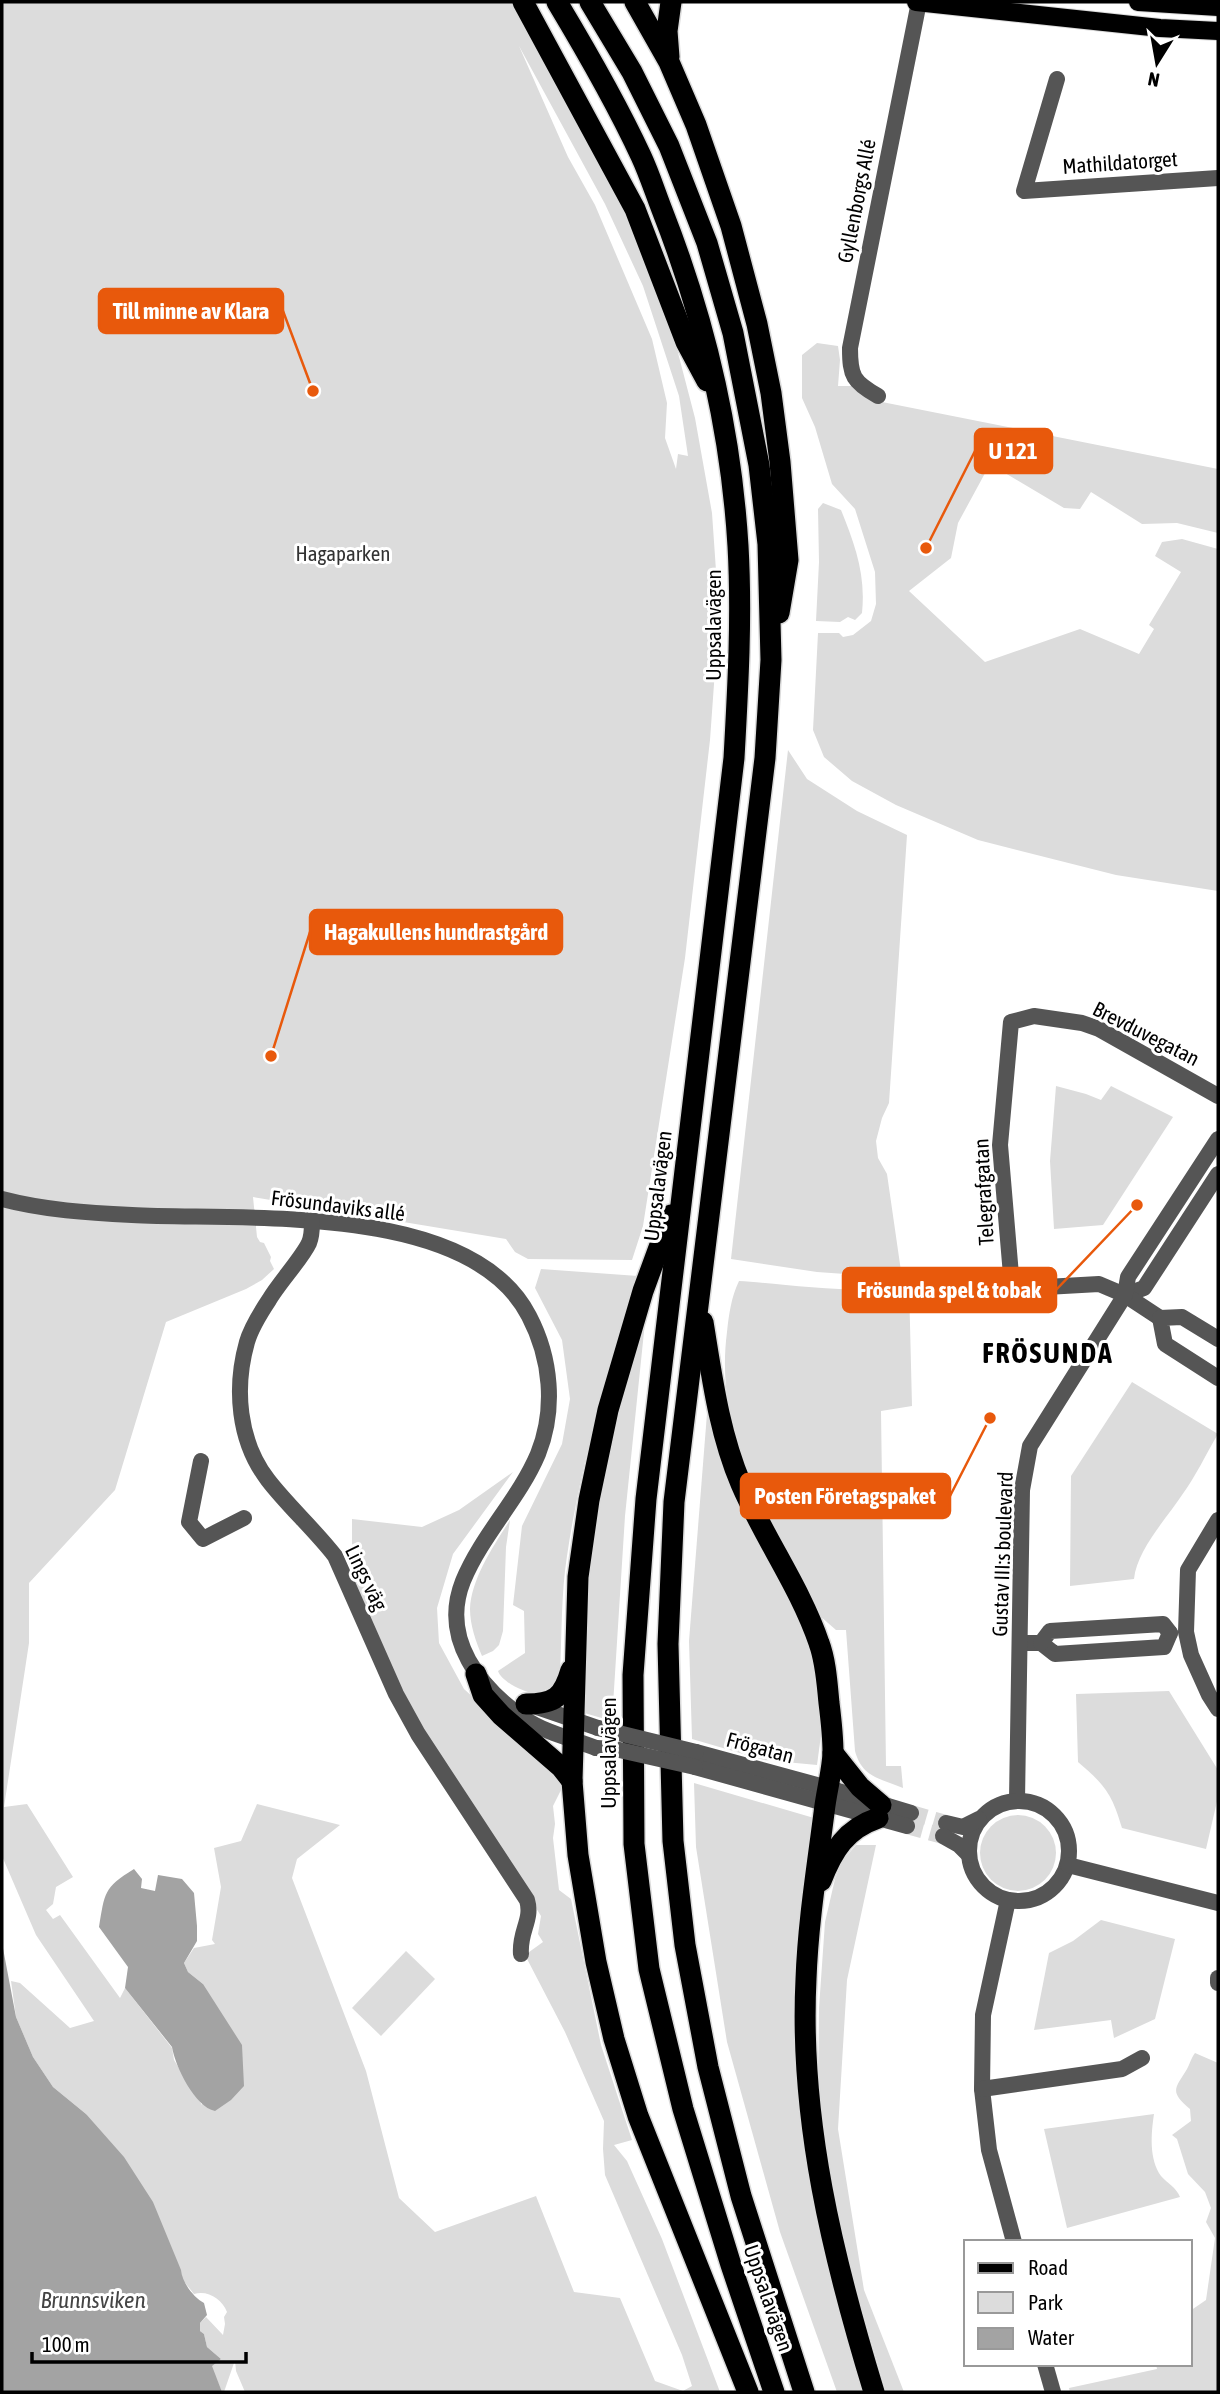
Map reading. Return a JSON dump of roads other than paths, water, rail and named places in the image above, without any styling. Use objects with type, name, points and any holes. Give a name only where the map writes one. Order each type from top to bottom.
[{"type":"highway","points":[[523,2],[635,209],[686,342],[720,408]]},
{"type":"highway","name":"Uppsalavägen","points":[[557,2],[605,84],[642,158],[678,252],[705,338],[720,408],[738,546],[740,660],[734,758],[646,1499],[633,1675],[634,1843],[649,1969],[683,2109],[731,2265],[775,2392]]},
{"type":"highway","name":"Uppsalavägen","points":[[590,2],[632,72],[669,146],[707,243],[733,333],[758,465],[766,530],[771,660],[765,758],[674,1502],[668,1644],[673,1841],[685,1945],[708,2067],[741,2196],[804,2392]]},
{"type":"highway","points":[[635,2],[669,62],[696,125],[731,226],[757,324],[771,393],[788,560],[771,660]]},
{"type":"highway","points":[[669,62],[667,31],[671,2]]},
{"type":"highway","points":[[683,1184],[643,1291],[608,1410],[589,1500],[579,1564],[572,1781],[578,1855],[596,1962],[614,2039],[638,2116],[748,2392]]},
{"type":"highway","points":[[700,1299],[726,1443],[741,1485],[784,1566],[820,1644],[830,1707],[832,1753],[806,1979],[806,2056],[814,2146],[828,2224],[851,2318],[874,2392]]},
{"type":"highway","points":[[526,1704],[549,1701],[559,1696],[566,1687],[574,1658]]},
{"type":"highway","points":[[476,1674],[483,1695],[572,1781]]},
{"type":"highway","points":[[813,1902],[826,1866],[838,1847],[861,1824],[879,1812],[832,1753]]},
{"type":"highway","points":[[775,2304],[815,2392]]},
{"type":"main road","points":[[918,2],[1160,28],[1218,31]]},
{"type":"main road","points":[[1138,2],[1218,7]]},
{"type":"street","name":"Gyllenborgs Allé","points":[[878,396],[859,385],[850,370],[850,348],[918,2]]},
{"type":"street","name":"Mathildatorget","points":[[1057,79],[1024,191],[1218,178]]},
{"type":"street","name":"Brevduvegatan","points":[[1011,1022],[1034,1016],[1082,1023],[1099,1029],[1218,1096]]},
{"type":"street","name":"Telegrafgatan","points":[[1011,1022],[1000,1145],[1011,1275],[1017,1284],[1028,1288],[1099,1284],[1125,1296]]},
{"type":"street","name":"Gustav III:s boulevard","points":[[1017,1800],[1022,1490],[1030,1446],[1125,1296],[1128,1277],[1218,1139]]},
{"type":"street","name":"Gustav III:s boulevard","points":[[1125,1296],[1144,1288],[1218,1174]]},
{"type":"street","name":"Frösundaviks allé","points":[[2,1199],[34,1207],[133,1216],[264,1218],[383,1230],[456,1252],[483,1265],[504,1282],[529,1315],[539,1337],[550,1391],[544,1434],[538,1453],[463,1583],[456,1609],[458,1633],[464,1653],[476,1674],[488,1689],[527,1720],[573,1729],[598,1728]]},
{"type":"street","name":"Lings väg","points":[[312,1222],[309,1244],[269,1300],[248,1340],[240,1381],[239,1403],[245,1430],[253,1457],[266,1478],[335,1556],[396,1694],[418,1734],[527,1900],[531,1911],[520,1941],[521,1954]]},
{"type":"street","points":[[1125,1296],[1160,1318],[1182,1317],[1218,1339]]},
{"type":"street","points":[[1160,1318],[1165,1344],[1218,1378]]},
{"type":"street","points":[[201,1461],[189,1522],[203,1539],[244,1518]]},
{"type":"street","points":[[1020,1643],[1041,1643],[1055,1654],[1164,1647],[1178,1632],[1188,1570],[1218,1520]]},
{"type":"street","points":[[1041,1643],[1050,1631],[1163,1624],[1178,1632],[1218,1709]]},
{"type":"street","name":"Frösundaviks allé","points":[[464,1653],[486,1679],[514,1699],[573,1729],[596,1748]]},
{"type":"street","name":"Frögatan","points":[[598,1728],[696,1760],[909,1819]]},
{"type":"street","name":"Frögatan","points":[[596,1748],[696,1760]]},
{"type":"street","points":[[969,1855],[944,1830],[963,1826],[979,1819],[994,1806],[1017,1800],[1042,1805],[1052,1811],[1065,1828],[1070,1848],[1068,1866],[1058,1884],[1048,1894],[1027,1901],[1008,1900],[993,1894],[980,1884],[971,1868],[969,1839],[979,1819]]},
{"type":"street","points":[[1068,1866],[1218,1903]]},
{"type":"street","points":[[1008,1900],[983,2015],[982,2089],[989,2150],[1013,2240]]},
{"type":"street","points":[[982,2089],[1122,2069],[1142,2058]]},
{"type":"street","points":[[1046,2366],[1053,2392]]},
{"type":"water","points":[[134,1869],[142,1879],[141,1888],[155,1891],[158,1875],[182,1879],[194,1893],[197,1941],[184,1963],[188,1972],[203,1984],[242,2045],[244,2086],[231,2100],[215,2111],[193,2094],[177,2064],[172,2047],[125,1988],[128,1967],[99,1927],[107,1892],[116,1881]]},
{"type":"water","name":"Brunnsviken","points":[[2,1943],[16,2017],[33,2057],[53,2087],[86,2114],[124,2157],[153,2202],[186,2284],[204,2303],[207,2315],[200,2323],[200,2331],[204,2334],[207,2347],[221,2359],[212,2366],[222,2392],[2,2392]]},
{"type":"tunnel","points":[[911,1813],[946,1823]]},
{"type":"tunnel","points":[[907,1826],[943,1836]]},
{"type":"place","name":"Till minne av Klara","points":[[313,391]]},
{"type":"place","name":"U 121","points":[[926,548]]},
{"type":"place","name":"Hagakullens hundrastgård","points":[[271,1056]]},
{"type":"place","name":"Frösunda spel & tobak","points":[[1137,1205]]},
{"type":"place","name":"Posten Företagspaket","points":[[990,1418]]},
{"type":"district","name":"FRÖSUNDA","points":[[1048,1353]]},
{"type":"park label","name":"Hagaparken","points":[[343,554]]}]
